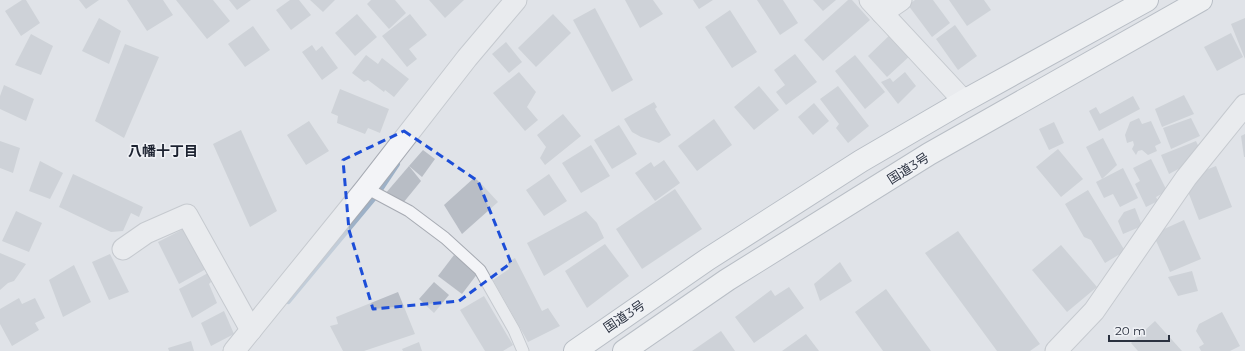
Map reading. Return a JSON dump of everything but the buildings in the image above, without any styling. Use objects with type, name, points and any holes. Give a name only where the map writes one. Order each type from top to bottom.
[{"type":"highway","name":"国道3号","points":[[575,351],[708,259],[861,161],[964,101],[1147,0]]},
{"type":"highway","name":"国道3号","points":[[624,351],[727,280],[929,154],[1201,0]]},
{"type":"street","points":[[234,351],[366,188],[463,63],[516,0]]},
{"type":"street","points":[[901,0],[876,7],[964,101]]},
{"type":"street","points":[[1056,351],[1094,311],[1186,178],[1245,105]]},
{"type":"street","points":[[123,249],[146,233],[187,215],[251,330]]},
{"type":"lane","points":[[366,188],[409,211],[445,238],[480,270],[514,330],[523,351]]},
{"type":"highlighted area","points":[[404,131],[478,181],[511,263],[459,301],[373,309],[349,230],[343,160]]},
{"type":"waterway","points":[[288,301],[377,194],[397,164]]},
{"type":"district","name":"八幡十丁目","points":[[163,151]]}]
